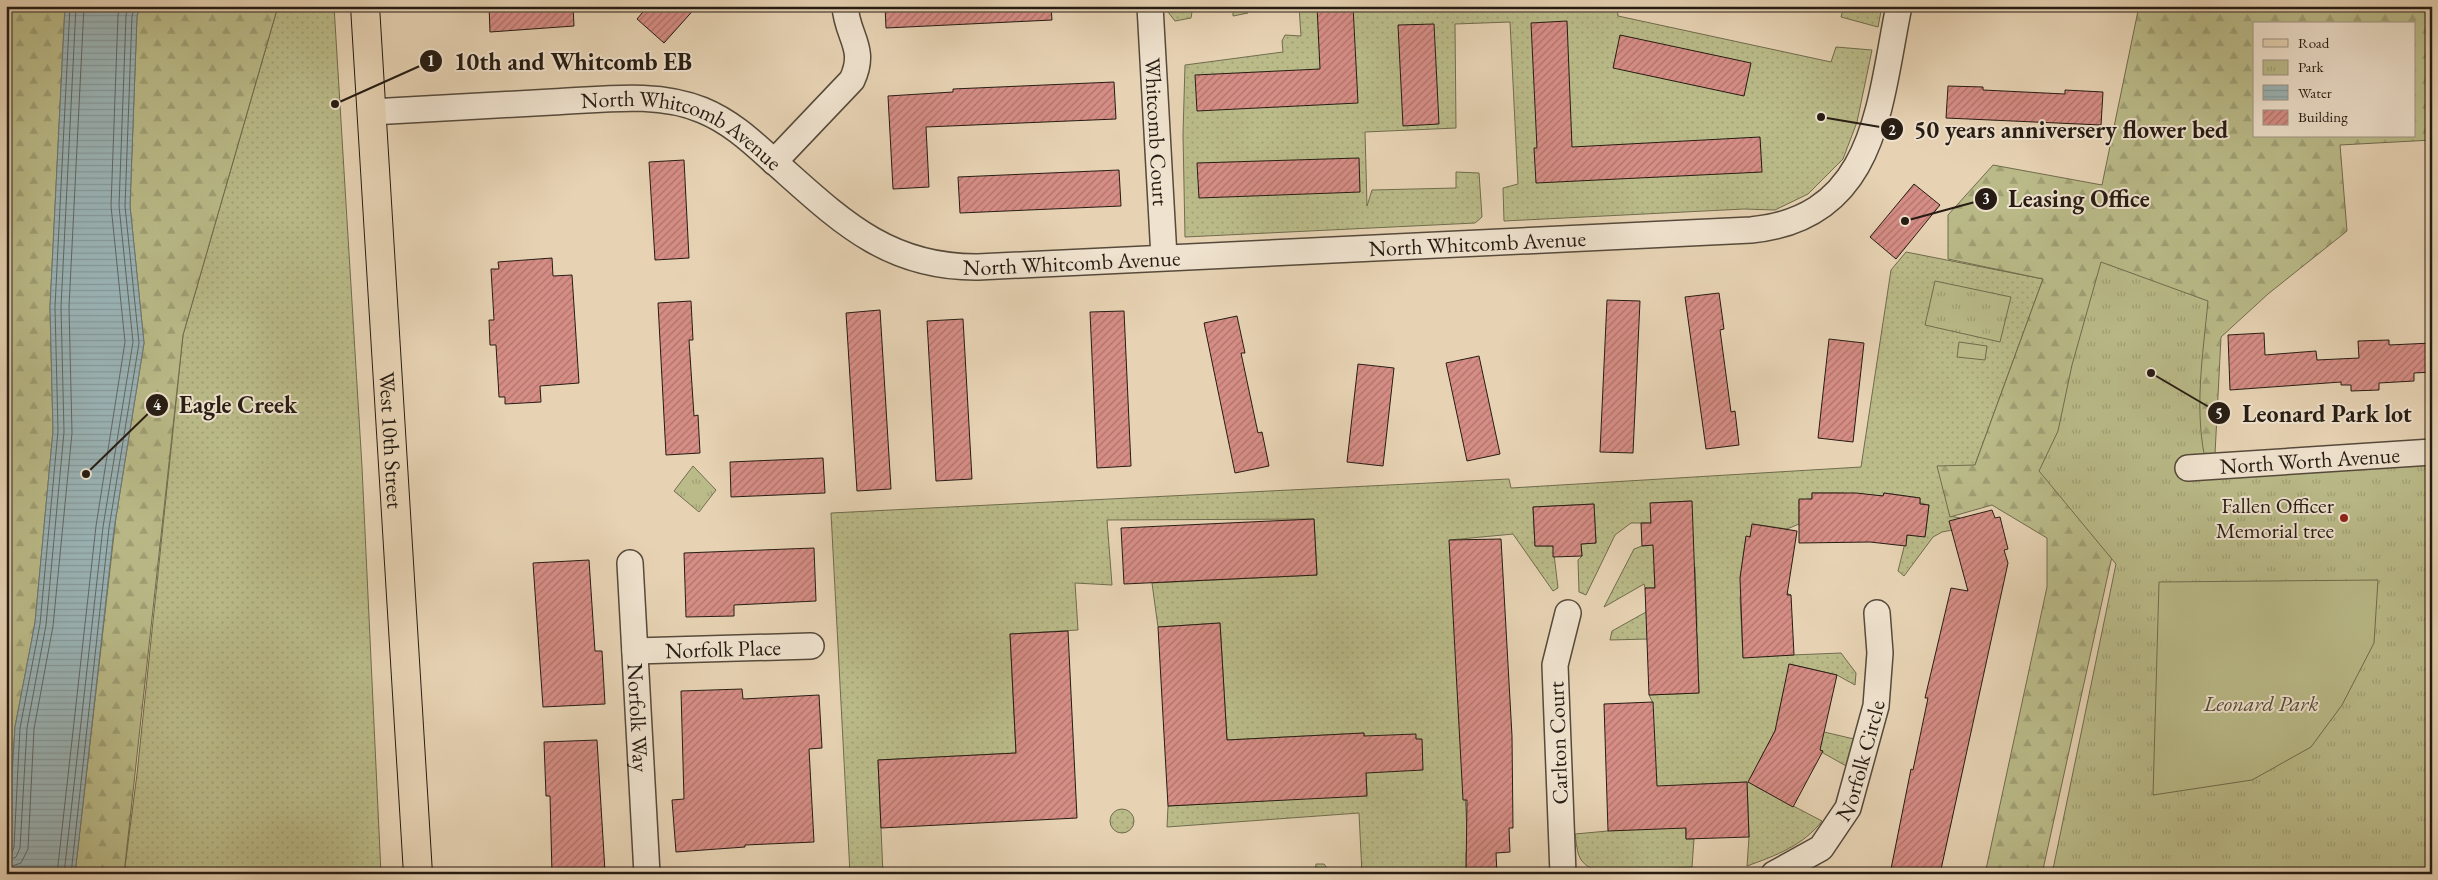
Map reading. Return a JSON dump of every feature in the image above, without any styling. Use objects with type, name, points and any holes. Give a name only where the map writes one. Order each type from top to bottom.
[{"type":"main road","name":"West 10th Street","points":[[365,6],[418,874]]},
{"type":"street","points":[[774,162],[852,80],[858,67],[859,56],[845,6]]},
{"type":"street","name":"Whitcomb Court","points":[[1150,6],[1164,257]]},
{"type":"street","name":"North Whitcomb Avenue","points":[[371,112],[628,99],[682,103],[720,118],[738,130],[866,237],[891,251],[929,263],[978,267],[1751,230],[1789,222],[1820,206],[1838,192],[1850,177],[1865,152],[1874,125],[1899,6]]},
{"type":"street","name":"North Worth Avenue","points":[[2188,468],[2432,452]]},
{"type":"street","name":"Norfolk Way","points":[[630,562],[647,874]]},
{"type":"street","name":"Carlton Court","points":[[1563,874],[1555,665],[1568,613]]},
{"type":"street","name":"Norfolk Circle","points":[[1774,874],[1820,848],[1848,808],[1876,706],[1880,653],[1877,613]]},
{"type":"street","name":"Norfolk Place","points":[[634,651],[810,646]]},
{"type":"green space","points":[[6,6],[65,6],[50,307],[53,431],[35,623],[15,727],[6,864]]},
{"type":"green space","points":[[140,6],[278,6],[183,335],[124,874],[75,874],[116,517],[144,343],[130,206],[137,16]]},
{"type":"green space","points":[[278,6],[334,6],[362,467],[381,874],[124,874],[137,774],[183,335]]},
{"type":"green space","points":[[1166,6],[1193,6],[1191,18],[1175,21]]},
{"type":"green space","points":[[1233,6],[1243,6],[1248,13],[1233,16]]},
{"type":"green space","points":[[1299,6],[1617,6],[1618,16],[1831,62],[1836,47],[1872,50],[1857,122],[1843,159],[1808,194],[1775,210],[1744,209],[1504,221],[1503,188],[1518,184],[1510,22],[1455,24],[1456,128],[1365,132],[1367,206],[1372,190],[1456,188],[1456,172],[1479,173],[1482,217],[1475,223],[1185,237],[1183,134],[1185,65],[1283,52],[1282,41],[1285,35],[1301,36]]},
{"type":"green space","points":[[1844,6],[1882,6],[1878,27],[1841,17]]},
{"type":"green space","points":[[2139,6],[2432,6],[2432,140],[2340,145],[2347,231],[2268,294],[2221,337],[2215,454],[2133,461],[2042,874],[1985,874],[2047,587],[2047,538],[1992,505],[1950,517],[1937,466],[1975,465],[2043,279],[1948,259],[1948,215],[1993,165],[2102,185]]},
{"type":"green space","points":[[1906,252],[2043,279],[1975,465],[1950,516],[1960,518],[1963,528],[1942,532],[1933,537],[1904,576],[1898,571],[1907,535],[1925,536],[1929,505],[1920,503],[1920,498],[1884,493],[1883,496],[1871,495],[1866,532],[1844,493],[1812,493],[1812,499],[1799,500],[1799,524],[1787,529],[1753,524],[1750,537],[1746,537],[1741,573],[1791,595],[1740,597],[1743,657],[1841,653],[1856,673],[1855,685],[1837,675],[1790,664],[1777,721],[1854,739],[1848,767],[1777,727],[1750,779],[1757,783],[1755,786],[1822,821],[1807,837],[1788,849],[1747,866],[1749,837],[1747,782],[1684,785],[1686,839],[1694,839],[1692,867],[1600,872],[1587,866],[1578,853],[1575,834],[1608,831],[1653,703],[1649,695],[1699,693],[1697,633],[1648,634],[1648,639],[1610,640],[1612,631],[1646,612],[1658,628],[1697,626],[1695,567],[1654,569],[1655,588],[1645,588],[1644,584],[1604,607],[1634,549],[1654,545],[1691,501],[1651,503],[1651,523],[1631,523],[1615,535],[1586,595],[1579,592],[1578,560],[1582,556],[1581,544],[1596,543],[1594,504],[1533,507],[1535,546],[1553,546],[1558,588],[1553,591],[1513,534],[1450,540],[1467,829],[1476,850],[1466,852],[1466,874],[1362,874],[1359,813],[1167,827],[1168,806],[1367,795],[1364,733],[1227,740],[1220,623],[1158,627],[1152,583],[1317,575],[1314,519],[1107,520],[1112,585],[1075,583],[1078,630],[1010,634],[1016,753],[878,760],[883,874],[850,874],[831,513],[1509,479],[1511,488],[1861,467],[1891,270]]},
{"type":"green space","name":"Leonard Park","points":[[2101,262],[2208,301],[2200,384],[2201,426],[2207,467],[2432,452],[2432,874],[2052,874],[2116,564],[2039,471],[2058,431],[2072,365]]},
{"type":"green space","points":[[1935,281],[2011,297],[2000,342],[1925,325]]},
{"type":"green space","points":[[1959,342],[1987,346],[1985,360],[1957,357]]},
{"type":"green space","points":[[693,466],[716,490],[699,512],[674,491]]},
{"type":"green space","points":[[2378,580],[2374,643],[2342,705],[2311,747],[2252,780],[2153,795],[2159,582]]},
{"type":"green space","points":[[1122,809],[1130,813],[1134,821],[1130,829],[1122,833],[1114,829],[1110,821],[1114,813]]},
{"type":"green space","points":[[1316,864],[1324,864],[1331,874],[1315,874]]},
{"type":"water","points":[[65,6],[140,6],[137,16],[130,206],[144,343],[114,529],[75,874],[6,874],[15,727],[35,623],[53,431],[50,307]]},
{"type":"building","points":[[489,6],[573,6],[574,26],[490,32]]},
{"type":"building","points":[[648,6],[697,6],[664,43],[637,19]]},
{"type":"building","points":[[885,6],[1051,6],[1052,20],[886,28]]},
{"type":"building","points":[[1317,6],[1353,6],[1358,103],[1197,111],[1195,75],[1320,69]]},
{"type":"building","points":[[1567,21],[1572,147],[1760,137],[1762,172],[1536,183],[1534,148],[1537,148],[1531,23]]},
{"type":"building","points":[[1434,24],[1439,124],[1403,126],[1398,25]]},
{"type":"building","points":[[1620,35],[1751,63],[1744,96],[1613,68]]},
{"type":"building","points":[[1114,82],[1116,119],[926,127],[929,187],[893,189],[888,96],[953,92],[953,89]]},
{"type":"building","points":[[1948,86],[1983,87],[1983,90],[2065,94],[2065,90],[2103,92],[2101,125],[1946,118]]},
{"type":"building","points":[[1359,158],[1360,192],[1199,198],[1197,163]]},
{"type":"building","points":[[684,160],[689,258],[655,260],[649,162]]},
{"type":"building","points":[[1119,170],[1121,206],[960,213],[958,177]]},
{"type":"building","points":[[1914,184],[1940,205],[1896,259],[1870,237]]},
{"type":"building","points":[[552,258],[553,276],[572,275],[579,383],[540,386],[541,402],[505,404],[505,397],[499,397],[496,345],[490,345],[489,320],[494,320],[491,269],[499,269],[498,262]]},
{"type":"building","points":[[1719,293],[1724,329],[1720,330],[1731,412],[1735,411],[1739,445],[1706,449],[1685,297]]},
{"type":"building","points":[[1607,300],[1640,301],[1633,453],[1600,452]]},
{"type":"building","points":[[691,301],[693,340],[689,340],[694,416],[698,415],[700,453],[666,455],[658,303]]},
{"type":"building","points":[[880,310],[891,489],[857,491],[846,313]]},
{"type":"building","points":[[1124,311],[1131,466],[1097,468],[1090,312]]},
{"type":"building","points":[[1237,316],[1245,353],[1241,353],[1258,433],[1262,432],[1269,466],[1235,473],[1204,323]]},
{"type":"building","points":[[963,319],[972,479],[936,481],[927,321]]},
{"type":"building","points":[[2264,333],[2265,355],[2316,351],[2317,360],[2359,358],[2358,341],[2389,340],[2389,345],[2432,343],[2432,372],[2414,373],[2414,381],[2379,383],[2379,390],[2351,391],[2351,385],[2341,385],[2341,382],[2230,390],[2228,335]]},
{"type":"building","points":[[1829,339],[1864,343],[1853,442],[1818,438]]},
{"type":"building","points":[[1479,356],[1500,454],[1467,461],[1446,363]]},
{"type":"building","points":[[1358,364],[1394,368],[1383,466],[1347,462]]},
{"type":"building","points":[[823,458],[825,493],[731,497],[730,462]]},
{"type":"building","points":[[1812,493],[1856,493],[1883,496],[1884,493],[1920,498],[1920,504],[1929,505],[1925,537],[1907,535],[1906,546],[1870,542],[1799,543],[1799,499],[1812,499]]},
{"type":"building","points":[[1692,501],[1699,693],[1649,695],[1645,588],[1655,588],[1653,545],[1642,546],[1641,523],[1651,523],[1650,503]]},
{"type":"building","points":[[1594,504],[1596,543],[1581,544],[1582,556],[1553,557],[1553,546],[1535,546],[1533,507]]},
{"type":"building","points":[[1992,510],[1995,518],[2000,517],[2008,549],[2004,550],[2008,563],[1940,874],[1890,874],[1911,769],[1913,770],[1928,698],[1925,698],[1951,588],[1968,591],[1949,521]]},
{"type":"building","points":[[1314,519],[1317,575],[1124,584],[1121,528]]},
{"type":"building","points":[[1752,524],[1797,531],[1787,595],[1791,595],[1794,655],[1743,658],[1740,578],[1746,536],[1750,537]]},
{"type":"building","points":[[1501,539],[1512,736],[1513,828],[1509,828],[1510,852],[1496,853],[1497,874],[1466,874],[1467,800],[1463,800],[1449,540]]},
{"type":"building","points":[[814,548],[816,601],[734,605],[734,616],[686,617],[684,553]]},
{"type":"building","points":[[589,560],[595,651],[602,651],[605,704],[543,707],[533,563]]},
{"type":"building","points":[[1220,623],[1227,740],[1364,733],[1364,736],[1416,734],[1416,739],[1422,739],[1423,770],[1366,773],[1367,796],[1168,806],[1158,627]]},
{"type":"building","points":[[1068,631],[1077,818],[881,828],[878,760],[1016,753],[1010,634]]},
{"type":"building","points":[[1789,664],[1837,675],[1820,750],[1823,751],[1793,807],[1748,782],[1775,731]]},
{"type":"building","points":[[742,689],[743,699],[819,695],[822,748],[809,749],[814,842],[745,845],[745,847],[676,852],[672,800],[684,799],[681,691]]},
{"type":"building","points":[[1653,702],[1657,786],[1747,782],[1749,837],[1686,839],[1686,828],[1608,831],[1604,704]]},
{"type":"building","points":[[597,740],[605,872],[552,874],[550,796],[546,796],[544,742]]},
{"type":"place","name":"10th and Whitcomb EB","points":[[335,104]]},
{"type":"place","name":"50 years anniversery flower bed","points":[[1821,117]]},
{"type":"place","name":"Leasing Office","points":[[1905,221]]},
{"type":"place","name":"Leonard Park lot","points":[[2151,373]]},
{"type":"place","name":"Eagle Creek","points":[[86,474]]},
{"type":"place","name":"Fallen Officer Memorial tree","points":[[2344,518]]}]
